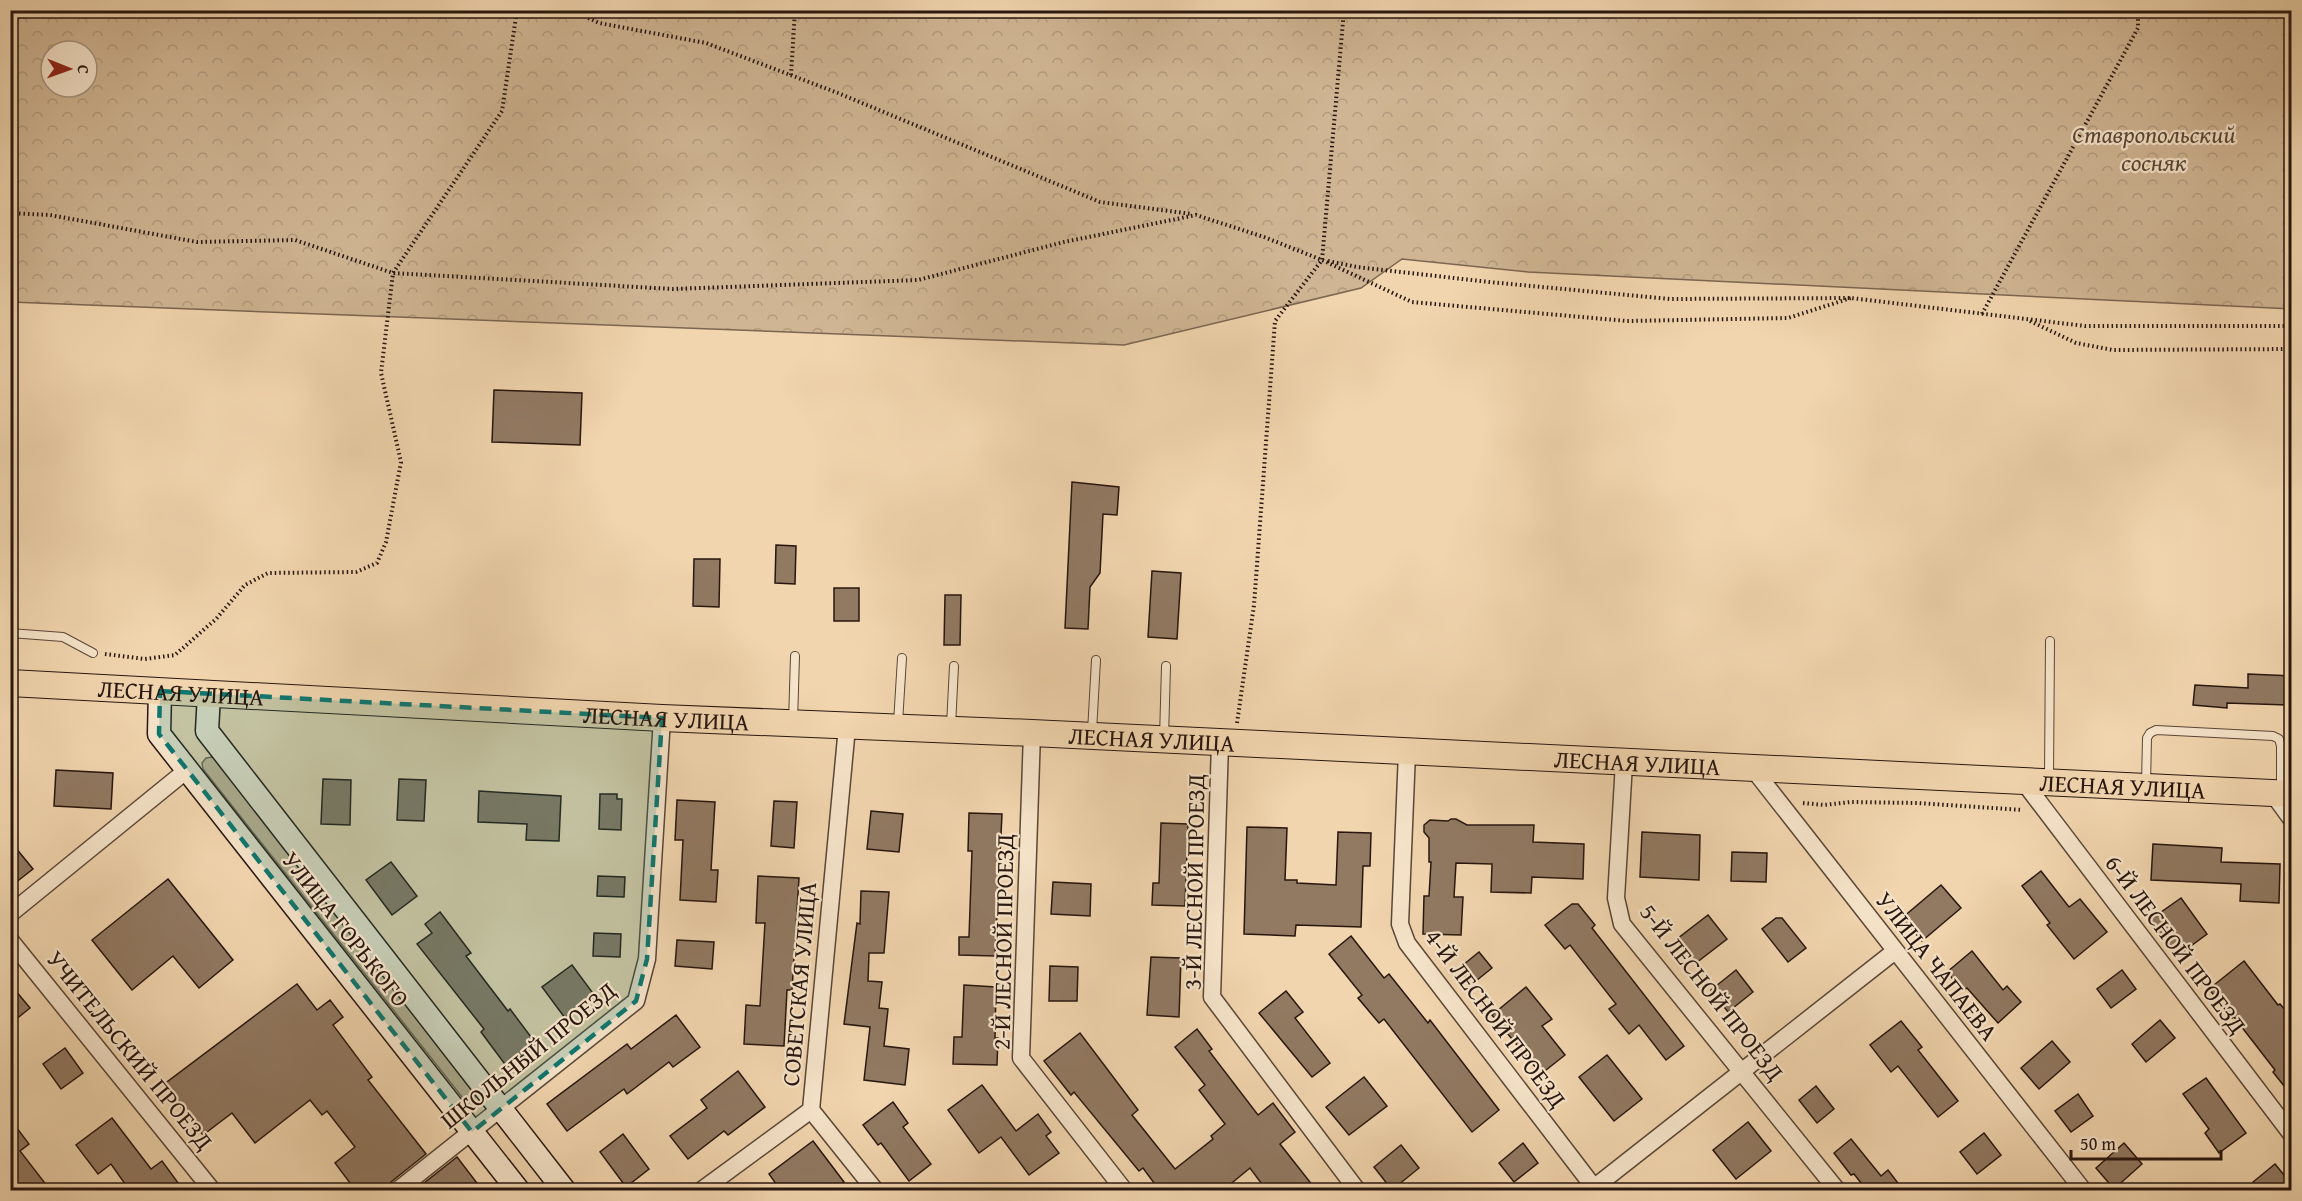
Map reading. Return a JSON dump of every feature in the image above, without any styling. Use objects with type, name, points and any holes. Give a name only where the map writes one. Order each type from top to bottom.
[{"type":"main road","name":"ЛЕСНАЯ УЛИЦА","points":[[10,683],[662,718],[1032,733],[2282,794]]},
{"type":"main road","name":"УЛИЦА ГОРЬКОГО","points":[[160,691],[159,734],[518,1191]]},
{"type":"main road","name":"УЛИЦА ГОРЬКОГО","points":[[209,694],[207,731],[564,1191]]},
{"type":"street","name":"ШКОЛЬНЫЙ ПРОЕЗД","points":[[398,1191],[636,1001],[647,959],[662,718]]},
{"type":"street","name":"СОВЕТСКАЯ УЛИЦА","points":[[702,1191],[811,1110],[847,727]]},
{"type":"street","name":"2-Й ЛЕСНОЙ ПРОЕЗД","points":[[1032,733],[1021,1058],[1124,1191]]},
{"type":"street","name":"3-Й ЛЕСНОЙ ПРОЕЗД","points":[[1220,743],[1212,997],[1357,1191]]},
{"type":"street","name":"4-Й ЛЕСНОЙ ПРОЕЗД","points":[[1407,752],[1400,924],[1407,943],[1594,1190]]},
{"type":"street","name":"5-Й ЛЕСНОЙ ПРОЕЗД","points":[[1624,763],[1616,898],[1623,924],[1837,1191]]},
{"type":"street","points":[[10,914],[187,770]]},
{"type":"street","name":"УЛИЦА ЧАПАЕВА","points":[[1754,770],[2083,1191]]},
{"type":"street","name":"6-Й ЛЕСНОЙ ПРОЕЗД","points":[[2023,782],[2292,1135]]},
{"type":"street","points":[[2282,794],[2292,820]]},
{"type":"street","name":"УЧИТЕЛЬСКИЙ ПРОЕЗД","points":[[10,940],[212,1191]]},
{"type":"street","points":[[1594,1190],[1895,951]]},
{"type":"street","points":[[811,1110],[875,1191]]},
{"type":"lane","points":[[10,633],[63,637],[93,653]]},
{"type":"lane","points":[[2049,783],[2050,641]]},
{"type":"lane","points":[[793,724],[795,656]]},
{"type":"lane","points":[[898,729],[902,658]]},
{"type":"lane","points":[[1092,736],[1096,660]]},
{"type":"lane","points":[[951,730],[954,666]]},
{"type":"lane","points":[[1164,740],[1166,666]]},
{"type":"lane","points":[[2146,788],[2147,738],[2156,730],[2273,736],[2279,739],[2282,746],[2282,794]]},
{"type":"path","points":[[93,653],[145,659],[175,655],[216,619],[245,585],[268,573],[356,572],[377,563],[386,542],[401,462],[381,373],[393,273],[502,111],[517,10]]},
{"type":"path","points":[[572,10],[598,23],[706,43],[791,75],[1100,201],[1196,215],[1264,237],[1322,260],[1412,302],[1627,321],[1788,318],[1851,298]]},
{"type":"path","points":[[791,75],[795,10]]},
{"type":"path","points":[[1237,723],[1254,605],[1275,321],[1322,260],[1344,10]]},
{"type":"path","points":[[1982,314],[2138,28],[2138,10]]},
{"type":"path","points":[[10,213],[50,215],[197,242],[295,240],[393,273],[673,289],[918,280],[1064,242],[1196,215]]},
{"type":"path","points":[[1322,260],[1358,267],[1478,281],[1670,299],[1851,298],[2085,326],[2292,326]]},
{"type":"path","points":[[2026,319],[2076,343],[2113,351],[2292,349]]},
{"type":"path","points":[[1796,802],[1824,805],[1851,802],[1917,803],[2046,811]]},
{"type":"highlighted area","points":[[160,691],[662,718],[647,959],[636,1001],[472,1132],[159,734]]},
{"type":"green space","name":"Ставропольский сосняк","points":[[11,10],[2291,11],[2291,309],[1528,272],[1402,259],[1361,288],[1124,345],[11,302]]},
{"type":"green space","points":[[206,758],[216,759],[476,1092],[474,1101],[466,1102],[203,769],[202,763]]},
{"type":"building","points":[[494,390],[582,393],[580,445],[492,442]]},
{"type":"building","points":[[1072,482],[1119,487],[1117,515],[1103,514],[1100,573],[1090,587],[1088,629],[1065,628]]},
{"type":"building","points":[[776,545],[796,546],[795,584],[775,583]]},
{"type":"building","points":[[694,559],[720,559],[719,607],[693,606]]},
{"type":"building","points":[[1152,571],[1181,573],[1177,639],[1148,637]]},
{"type":"building","points":[[834,588],[859,588],[859,621],[834,621]]},
{"type":"building","points":[[945,595],[961,595],[960,645],[944,645]]},
{"type":"building","points":[[2248,674],[2292,676],[2292,705],[2227,703],[2227,708],[2193,705],[2195,685],[2248,688]]},
{"type":"building","points":[[56,770],[113,773],[111,809],[54,806]]},
{"type":"building","points":[[323,779],[351,780],[350,825],[321,824]]},
{"type":"building","points":[[399,779],[426,780],[424,821],[397,820]]},
{"type":"building","points":[[479,791],[561,796],[559,841],[526,840],[527,824],[478,822]]},
{"type":"building","points":[[600,794],[617,794],[617,799],[622,799],[621,830],[599,829]]},
{"type":"building","points":[[677,800],[715,802],[711,870],[718,870],[716,902],[680,900],[683,840],[675,840]]},
{"type":"building","points":[[774,801],[797,802],[794,848],[771,846]]},
{"type":"building","points":[[871,811],[903,814],[899,852],[867,849]]},
{"type":"building","points":[[969,813],[1002,814],[995,956],[959,955],[959,937],[969,937],[972,851],[968,851]]},
{"type":"building","points":[[1451,819],[1467,825],[1534,825],[1533,842],[1584,844],[1583,879],[1532,877],[1531,893],[1491,892],[1492,864],[1456,863],[1454,897],[1463,897],[1461,935],[1423,934],[1424,896],[1429,896],[1431,862],[1429,862],[1429,838],[1424,832],[1424,825],[1430,820],[1448,821]]},
{"type":"building","points":[[1161,823],[1188,824],[1185,906],[1152,905],[1153,883],[1159,883]]},
{"type":"building","points":[[1247,827],[1287,828],[1285,880],[1297,880],[1297,883],[1336,885],[1338,832],[1371,833],[1370,866],[1363,866],[1361,927],[1296,925],[1295,936],[1244,934]]},
{"type":"building","points":[[1642,832],[1700,835],[1699,880],[1640,877]]},
{"type":"building","points":[[10,841],[33,869],[10,887]]},
{"type":"building","points":[[2153,844],[2222,848],[2221,862],[2280,864],[2279,903],[2240,901],[2241,884],[2151,880]]},
{"type":"building","points":[[1732,852],[1767,853],[1766,882],[1731,881]]},
{"type":"building","points":[[391,862],[417,896],[392,915],[366,880]]},
{"type":"building","points":[[2041,871],[2069,907],[2080,899],[2107,932],[2074,959],[2047,925],[2050,923],[2022,886]]},
{"type":"building","points":[[598,876],[625,877],[624,897],[597,896]]},
{"type":"building","points":[[758,876],[799,878],[792,990],[787,990],[784,1046],[744,1044],[746,1005],[760,1006],[765,923],[756,923]]},
{"type":"building","points":[[168,879],[233,960],[199,988],[173,956],[132,990],[92,940]]},
{"type":"building","points":[[1053,882],[1091,884],[1090,916],[1051,914]]},
{"type":"building","points":[[1941,885],[1961,908],[1922,941],[1902,918]]},
{"type":"building","points":[[861,891],[889,892],[884,953],[869,953],[868,981],[882,982],[879,1008],[888,1009],[884,1046],[909,1049],[905,1085],[864,1080],[870,1027],[844,1024],[857,923],[860,924]]},
{"type":"building","points":[[2181,898],[2207,934],[2176,957],[2150,920]]},
{"type":"building","points":[[1572,904],[1578,904],[1595,925],[1592,928],[1684,1046],[1666,1060],[1639,1025],[1629,1034],[1609,1009],[1616,1004],[1570,945],[1565,949],[1545,925]]},
{"type":"building","points":[[440,912],[471,953],[466,956],[537,1045],[507,1067],[481,1032],[484,1029],[417,944],[432,933],[425,924]]},
{"type":"building","points":[[1708,915],[1727,939],[1696,963],[1677,939]]},
{"type":"building","points":[[1776,918],[1782,918],[1806,948],[1788,962],[1762,929]]},
{"type":"building","points":[[594,933],[621,934],[620,957],[593,956]]},
{"type":"building","points":[[1351,936],[1384,978],[1389,974],[1428,1023],[1430,1020],[1499,1110],[1472,1132],[1384,1019],[1379,1023],[1358,998],[1362,995],[1329,954]]},
{"type":"building","points":[[677,940],[714,942],[712,969],[675,966]]},
{"type":"building","points":[[1972,951],[2003,990],[2007,986],[2021,1002],[1998,1023],[1967,988],[1963,991],[1947,972]]},
{"type":"building","points":[[1479,952],[1492,968],[1471,985],[1458,969]]},
{"type":"building","points":[[1151,957],[1181,958],[1179,1017],[1147,1015]]},
{"type":"building","points":[[2244,961],[2278,1005],[2280,1004],[2292,1018],[2292,1096],[2234,1017],[2232,1018],[2209,989]]},
{"type":"building","points":[[572,965],[595,996],[565,1018],[542,987]]},
{"type":"building","points":[[1050,966],[1078,967],[1077,1001],[1049,1001]]},
{"type":"building","points":[[1736,970],[1753,992],[1728,1012],[1711,990]]},
{"type":"building","points":[[2122,970],[2136,989],[2111,1008],[2097,989]]},
{"type":"building","points":[[10,984],[30,1008],[10,1024]]},
{"type":"building","points":[[297,984],[317,1010],[330,1000],[343,1017],[333,1025],[372,1077],[368,1080],[426,1154],[391,1182],[388,1191],[356,1191],[335,1163],[355,1147],[327,1111],[322,1115],[310,1100],[255,1143],[232,1113],[203,1135],[163,1085]]},
{"type":"building","points":[[964,985],[996,987],[997,1065],[953,1064],[954,1037],[962,1037]]},
{"type":"building","points":[[1526,987],[1552,1019],[1542,1026],[1565,1055],[1541,1074],[1492,1015]]},
{"type":"building","points":[[1286,991],[1303,1012],[1295,1018],[1330,1063],[1312,1077],[1259,1013]]},
{"type":"building","points":[[676,1015],[700,1047],[673,1067],[669,1062],[627,1094],[624,1089],[567,1131],[547,1104],[627,1044],[631,1049]]},
{"type":"building","points":[[2160,1020],[2175,1038],[2146,1062],[2132,1044]]},
{"type":"building","points":[[1901,1021],[1922,1047],[1918,1050],[1958,1101],[1938,1117],[1898,1066],[1891,1072],[1870,1045]]},
{"type":"building","points":[[1197,1029],[1212,1049],[1209,1051],[1258,1115],[1273,1103],[1295,1132],[1280,1144],[1317,1191],[1267,1191],[1250,1168],[1222,1191],[1160,1191],[1143,1168],[1139,1171],[1074,1092],[1071,1095],[1044,1061],[1080,1033],[1138,1110],[1132,1115],[1175,1169],[1213,1139],[1211,1136],[1225,1124],[1199,1090],[1205,1085],[1175,1047]]},
{"type":"building","points":[[2052,1041],[2070,1062],[2039,1089],[2021,1068]]},
{"type":"building","points":[[65,1048],[83,1073],[61,1089],[43,1064]]},
{"type":"building","points":[[1607,1055],[1642,1099],[1614,1121],[1579,1077]]},
{"type":"building","points":[[738,1071],[765,1107],[728,1135],[724,1131],[688,1159],[670,1136],[707,1108],[701,1100]]},
{"type":"building","points":[[1364,1077],[1387,1106],[1349,1135],[1326,1107]]},
{"type":"building","points":[[2206,1078],[2246,1133],[2219,1153],[2205,1133],[2209,1129],[2183,1094]]},
{"type":"building","points":[[982,1085],[1016,1131],[1038,1114],[1051,1132],[1046,1136],[1059,1153],[1029,1175],[1001,1137],[979,1153],[948,1110]]},
{"type":"building","points":[[1816,1086],[1834,1109],[1817,1123],[1799,1100]]},
{"type":"building","points":[[2078,1094],[2093,1116],[2071,1132],[2055,1111]]},
{"type":"building","points":[[893,1102],[908,1123],[903,1127],[931,1164],[909,1181],[881,1143],[878,1145],[863,1125]]},
{"type":"building","points":[[112,1118],[151,1169],[162,1161],[184,1191],[130,1191],[111,1164],[98,1174],[76,1145]]},
{"type":"building","points":[[10,1119],[29,1144],[20,1151],[51,1191],[20,1191],[10,1178]]},
{"type":"building","points":[[1748,1122],[1771,1151],[1736,1179],[1713,1150]]},
{"type":"building","points":[[1984,1133],[2001,1155],[1977,1174],[1960,1152]]},
{"type":"building","points":[[623,1134],[649,1169],[626,1187],[600,1152]]},
{"type":"building","points":[[1851,1139],[1881,1176],[1888,1170],[1904,1191],[1862,1191],[1865,1188],[1854,1174],[1851,1175],[1834,1153]]},
{"type":"building","points":[[813,1141],[844,1182],[834,1191],[781,1191],[769,1174]]},
{"type":"building","points":[[1523,1143],[1538,1163],[1514,1182],[1499,1163]]},
{"type":"building","points":[[2124,1143],[2142,1164],[2114,1189],[2096,1168]]},
{"type":"building","points":[[1401,1145],[1419,1168],[1392,1190],[1374,1167]]},
{"type":"building","points":[[457,1157],[483,1191],[414,1191]]},
{"type":"building","points":[[2275,1164],[2292,1185],[2292,1191],[2260,1191],[2253,1182]]}]
